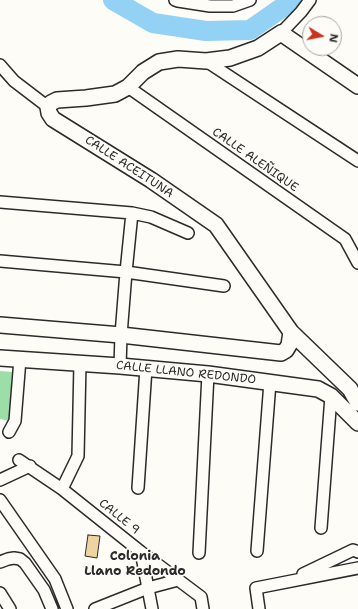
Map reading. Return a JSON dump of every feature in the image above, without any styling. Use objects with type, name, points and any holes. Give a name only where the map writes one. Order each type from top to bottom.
[{"type":"street","points":[[175,0],[233,6],[250,0]]},
{"type":"street","points":[[0,65],[14,81],[48,107],[50,103],[57,100],[115,94],[128,87],[143,72],[158,62],[178,59],[206,61],[230,58],[258,48],[281,33],[310,0]]},
{"type":"street","points":[[281,33],[358,86]]},
{"type":"street","points":[[206,61],[358,161]]},
{"type":"street","name":"CALLE ALEÑIQUE","points":[[128,87],[345,239],[358,263]]},
{"type":"street","name":"CALLE ACEITUNA","points":[[48,107],[49,113],[53,118],[151,180],[216,225],[291,332]]},
{"type":"street","points":[[0,202],[132,213],[151,217],[188,233]]},
{"type":"street","points":[[120,366],[121,335],[132,213]]},
{"type":"street","points":[[0,261],[126,272],[224,286]]},
{"type":"street","points":[[0,325],[121,335],[281,353],[286,350],[289,345],[291,332]]},
{"type":"street","points":[[291,332],[350,389],[358,403]]},
{"type":"street","name":"CALLE LLANO REDONDO","points":[[0,358],[120,366],[208,374],[318,389],[331,396],[358,423]]},
{"type":"street","points":[[9,432],[15,421],[20,359]]},
{"type":"street","points":[[62,489],[78,456],[80,363]]},
{"type":"street","points":[[138,488],[146,368]]},
{"type":"street","points":[[199,553],[208,374]]},
{"type":"street","points":[[257,552],[270,382]]},
{"type":"street","points":[[321,528],[331,396]]},
{"type":"street","name":"CALLE 9","points":[[19,460],[62,489],[141,552],[201,597],[203,609]]},
{"type":"street","points":[[0,480],[30,466]]},
{"type":"street","points":[[0,500],[55,579],[67,609]]},
{"type":"street","points":[[288,582],[353,550],[358,552]]},
{"type":"street","points":[[141,552],[152,609]]},
{"type":"street","points":[[0,562],[14,558],[20,559],[44,590],[52,609]]},
{"type":"street","points":[[259,609],[256,588],[358,568]]},
{"type":"street","points":[[95,609],[148,588],[178,580]]},
{"type":"street","points":[[0,593],[10,609]]},
{"type":"green space","points":[[0,371],[12,372],[9,421],[0,419]]},
{"type":"building","points":[[88,535],[100,536],[97,558],[85,556]]},
{"type":"waterway","points":[[113,0],[153,23],[206,31],[250,30],[293,0]]},
{"type":"district","name":"Colonia Llano Redondo","points":[[135,564]]}]
